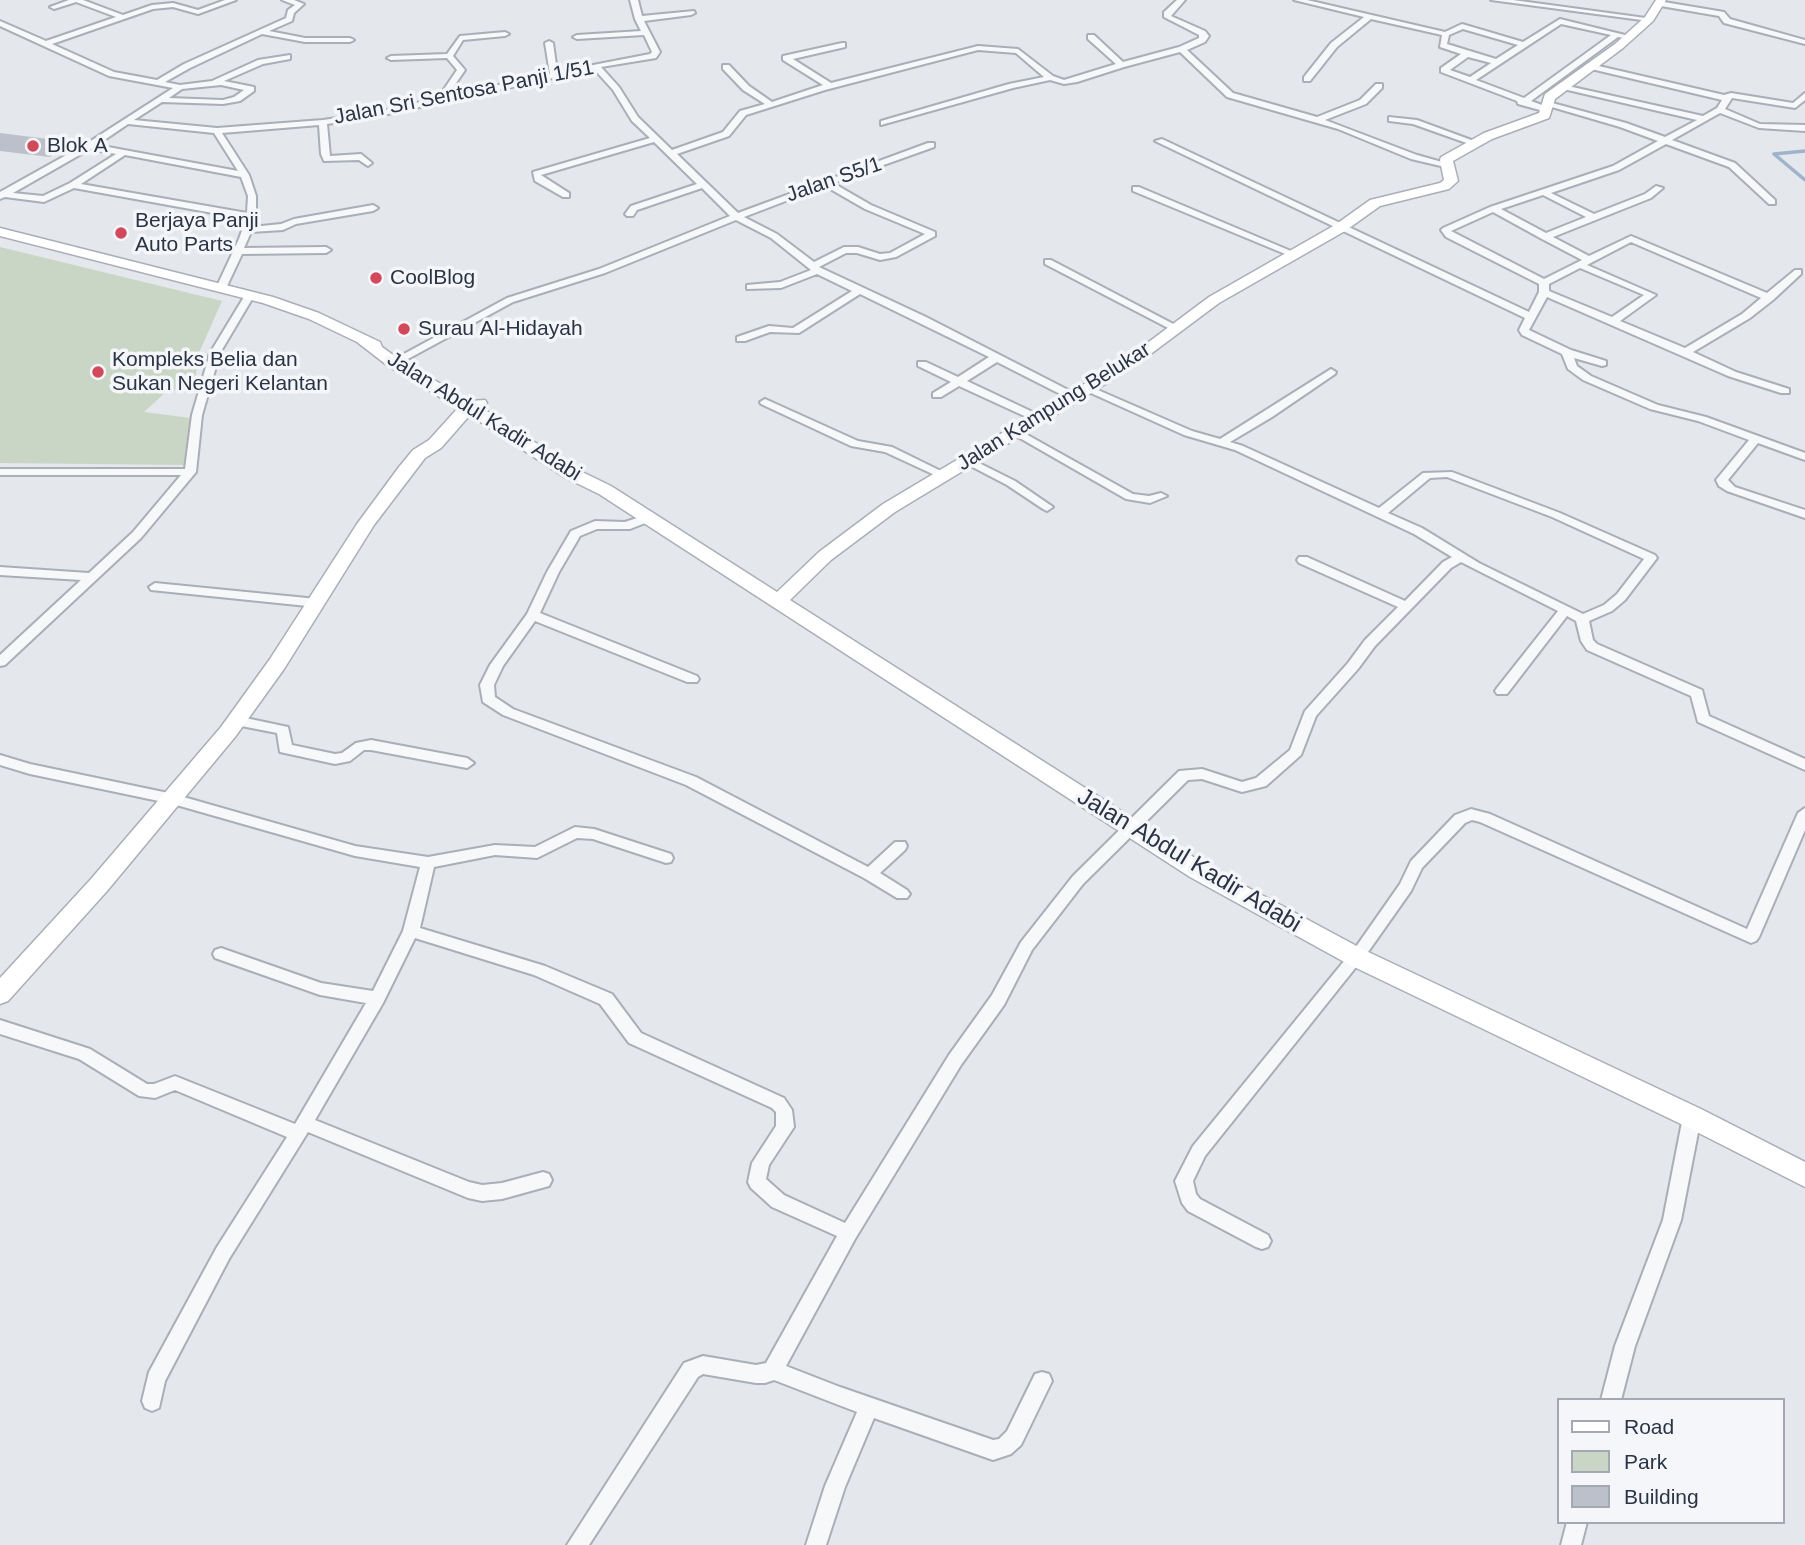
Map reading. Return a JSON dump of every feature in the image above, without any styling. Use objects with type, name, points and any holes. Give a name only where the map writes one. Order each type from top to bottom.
[{"type":"main road","points":[[1445,164],[1446,160],[1488,136],[1545,116],[1549,97],[1590,66],[1623,36],[1649,19],[1660,1]]},
{"type":"main road","name":"Jalan Kampung Belukar","points":[[778,601],[825,556],[889,508],[1080,392],[1214,300],[1340,228],[1375,203],[1444,186],[1451,181],[1445,164]]},
{"type":"main road","name":"Jalan Abdul Kadir Adabi","points":[[0,232],[250,294],[314,316],[364,341],[406,357],[570,473],[605,490],[1198,871],[1356,957],[1692,1117],[1805,1175]]},
{"type":"main road","name":"Jalan Abdul Kadir Adabi","points":[[364,341],[394,363],[472,403]]},
{"type":"main road","points":[[0,994],[173,799],[236,720],[317,603],[366,524],[419,454],[435,444],[472,403]]},
{"type":"street","points":[[54,8],[76,0],[123,17]]},
{"type":"street","points":[[45,44],[123,17],[168,5],[200,11],[232,0]]},
{"type":"street","points":[[159,82],[289,19],[291,12],[300,4],[286,0]]},
{"type":"street","points":[[577,37],[648,33],[639,19],[634,0]]},
{"type":"street","points":[[884,122],[1012,86],[1050,78],[1070,81],[1182,49],[1205,36],[1168,17],[1167,14],[1181,0]]},
{"type":"street","points":[[1298,0],[1446,34],[1462,26],[1523,44]]},
{"type":"street","points":[[1494,0],[1649,19]]},
{"type":"street","points":[[1660,1],[1721,14],[1727,21],[1805,42]]},
{"type":"street","points":[[639,19],[691,13]]},
{"type":"street","points":[[1307,79],[1334,45],[1370,16]]},
{"type":"street","points":[[1469,81],[1560,21],[1623,36]]},
{"type":"street","points":[[0,23],[112,74],[180,87],[212,83],[244,86],[251,90],[237,99],[223,102],[161,100]]},
{"type":"street","points":[[261,32],[305,40],[350,40]]},
{"type":"street","points":[[449,56],[462,37],[506,33]]},
{"type":"street","name":"Jalan Sri Sentosa Panji 1/51","points":[[128,122],[217,131],[383,113],[655,55],[648,33]]},
{"type":"street","points":[[1446,34],[1443,45],[1497,62]]},
{"type":"street","points":[[1521,102],[1533,97],[1623,36]]},
{"type":"street","points":[[1091,37],[1121,65]]},
{"type":"street","points":[[550,43],[554,77]]},
{"type":"street","points":[[830,86],[786,57],[842,46]]},
{"type":"street","points":[[669,154],[726,134],[743,113],[949,53],[984,47],[1018,51],[1050,78]]},
{"type":"street","points":[[1182,49],[1230,95],[1318,120],[1415,157],[1445,164]]},
{"type":"street","points":[[1467,54],[1444,70],[1521,102],[1548,106],[1667,141],[1732,165],[1772,202]]},
{"type":"street","points":[[391,58],[449,56]]},
{"type":"street","points":[[441,100],[461,70],[449,56]]},
{"type":"street","points":[[212,83],[258,63],[287,57]]},
{"type":"street","points":[[596,66],[616,89],[635,119],[669,154],[737,217],[774,236],[815,269],[922,318],[996,357],[1188,433],[1223,442],[1429,537],[1461,557],[1582,619],[1587,641],[1592,647],[1697,693],[1703,719],[1805,765]]},
{"type":"street","points":[[1590,66],[1725,98],[1731,95],[1796,106],[1805,95]]},
{"type":"street","points":[[726,67],[746,88],[771,105]]},
{"type":"street","points":[[1318,120],[1363,102],[1379,86]]},
{"type":"street","points":[[1562,86],[1704,119]]},
{"type":"street","points":[[1,195],[89,146],[180,87]]},
{"type":"street","points":[[1725,98],[1720,110],[1616,169],[1493,209],[1447,230],[1449,235],[1544,288],[1732,374],[1784,391]]},
{"type":"street","points":[[1720,110],[1759,126],[1805,128]]},
{"type":"street","points":[[1392,119],[1414,122],[1478,144]]},
{"type":"street","points":[[323,121],[327,159],[361,157],[368,163]]},
{"type":"street","points":[[217,131],[245,175],[251,196],[251,217],[247,230],[222,286]]},
{"type":"street","points":[[566,195],[538,180],[536,174],[654,139]]},
{"type":"street","points":[[1159,141],[1531,317]]},
{"type":"street","name":"Jalan S5/1","points":[[406,357],[510,300],[602,271],[825,183],[931,145]]},
{"type":"street","points":[[89,146],[245,175]]},
{"type":"street","points":[[1,195],[44,200],[123,153]]},
{"type":"street","points":[[750,287],[781,285],[815,269],[844,250],[858,250],[880,257],[893,255],[932,234],[867,207],[825,183]]},
{"type":"street","points":[[73,185],[251,217]]},
{"type":"street","points":[[630,214],[634,208],[704,185]]},
{"type":"street","points":[[1545,237],[1648,196],[1659,188]]},
{"type":"street","points":[[1136,189],[1293,254]]},
{"type":"street","points":[[1545,193],[1594,218]]},
{"type":"street","points":[[247,230],[283,227],[294,222],[373,208]]},
{"type":"street","points":[[1493,209],[1585,262],[1651,295],[1614,320]]},
{"type":"street","points":[[1602,363],[1567,352],[1524,330],[1544,288],[1585,262],[1631,239],[1770,298]]},
{"type":"street","points":[[239,251],[326,250]]},
{"type":"street","points":[[1048,261],[1176,328]]},
{"type":"street","points":[[1685,352],[1704,343],[1770,298],[1798,272]]},
{"type":"street","points":[[741,339],[769,329],[795,331],[858,291]]},
{"type":"street","points":[[0,662],[138,535],[190,472],[197,415],[215,354],[250,294]]},
{"type":"street","points":[[1567,352],[1572,367],[1587,378],[1654,407],[1702,419],[1805,457]]},
{"type":"street","points":[[937,395],[996,357]]},
{"type":"street","points":[[922,364],[1037,418]]},
{"type":"street","points":[[1223,442],[1331,372]]},
{"type":"street","points":[[765,402],[855,444],[888,449],[943,475]]},
{"type":"street","points":[[1015,431],[1130,497],[1150,500],[1161,496]]},
{"type":"street","points":[[1755,440],[1722,480],[1723,484],[1805,514]]},
{"type":"street","points":[[967,460],[1011,483],[1046,507]]},
{"type":"street","points":[[0,472],[190,472]]},
{"type":"street","points":[[1380,513],[1427,475],[1448,474],[1556,515],[1651,558],[1621,597],[1608,608],[1582,619]]},
{"type":"street","points":[[649,518],[626,526],[595,525],[575,534],[533,615],[497,665],[487,685],[488,698],[508,712],[691,781],[902,894]]},
{"type":"street","points":[[577,1545],[691,1370],[703,1365],[756,1374],[773,1370],[849,1233],[956,1060],[998,999],[1026,946],[1078,880],[1184,775],[1202,774],[1242,787],[1261,782],[1296,752],[1310,714],[1370,643],[1447,565],[1461,557]]},
{"type":"street","points":[[1303,561],[1406,606]]},
{"type":"street","points":[[0,571],[90,577]]},
{"type":"street","points":[[155,587],[317,603]]},
{"type":"street","points":[[1502,691],[1565,610]]},
{"type":"street","points":[[533,615],[692,679]]},
{"type":"street","points":[[236,720],[284,730],[286,736],[283,746],[289,750],[335,759],[345,758],[361,746],[371,745],[467,763]]},
{"type":"street","points":[[0,760],[30,769],[173,799],[355,850],[428,863],[495,850],[537,852],[575,832],[594,834],[666,859]]},
{"type":"street","points":[[1262,1241],[1195,1205],[1188,1197],[1184,1181],[1199,1152],[1356,957],[1406,887],[1422,857],[1460,819],[1471,814],[1588,863],[1751,937],[1805,813]]},
{"type":"street","points":[[869,874],[900,846]]},
{"type":"street","points":[[152,1402],[156,1379],[223,1253],[301,1128],[377,998],[411,931],[428,863]]},
{"type":"street","points":[[411,931],[539,970],[606,999],[635,1038],[778,1103],[784,1111],[785,1127],[761,1163],[757,1182],[778,1200],[849,1233]]},
{"type":"street","points":[[221,954],[320,989],[377,998]]},
{"type":"street","points":[[0,1027],[84,1054],[145,1091],[155,1091],[175,1083],[468,1190],[482,1193],[502,1191],[543,1180]]},
{"type":"street","points":[[1612,1398],[1625,1346],[1672,1220],[1692,1117]]},
{"type":"street","points":[[773,1370],[993,1450],[1004,1447],[1014,1438],[1042,1381]]},
{"type":"street","points":[[816,1545],[835,1486],[869,1407]]},
{"type":"street","points":[[1571,1545],[1576,1524]]},
{"type":"green space","name":"Kompleks Belia dan Sukan Negeri Kelantan","points":[[0,247],[222,301],[198,355],[194,392],[169,389],[144,412],[191,418],[186,465],[0,463]]},
{"type":"building","name":"Blok A","points":[[0,133],[72,142],[50,157],[0,151]]},
{"type":"waterway","points":[[1805,151],[1774,154],[1805,180]]},
{"type":"place","name":"Blok A","points":[[33,146]]},
{"type":"place","name":"Berjaya Panji Auto Parts","points":[[121,233]]},
{"type":"place","name":"CoolBlog","points":[[376,278]]},
{"type":"place","name":"Surau Al-Hidayah","points":[[404,329]]},
{"type":"place","name":"Kompleks Belia dan Sukan Negeri Kelantan","points":[[98,372]]}]
